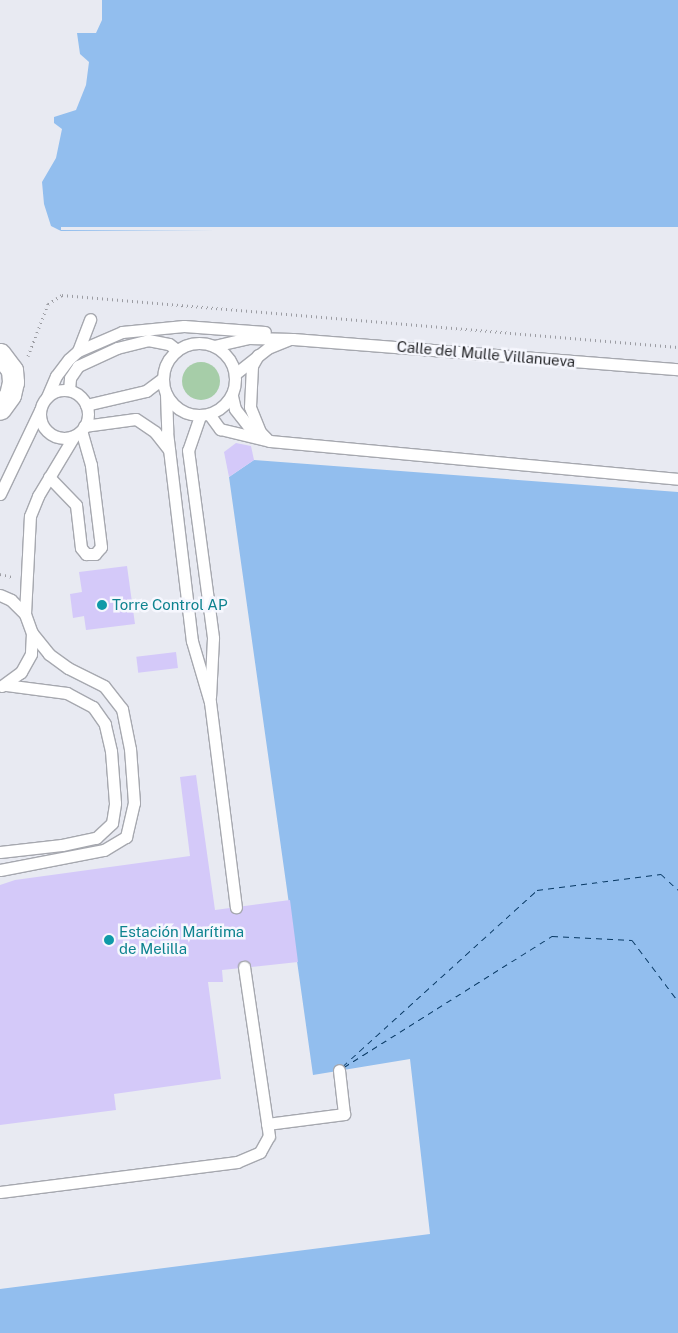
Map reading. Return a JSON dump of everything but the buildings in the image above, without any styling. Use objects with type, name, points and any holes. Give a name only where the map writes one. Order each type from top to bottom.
[{"type":"street","points":[[0,354],[12,370],[13,382],[10,395],[0,410]]},
{"type":"lane","points":[[78,351],[90,319]]},
{"type":"lane","name":"Calle del Mulle Villanueva","points":[[47,397],[59,371],[78,351],[122,332],[153,327],[215,326],[293,338],[678,369]]},
{"type":"lane","name":"Calle del Mulle Villanueva","points":[[214,346],[248,338],[293,338]]},
{"type":"lane","points":[[236,374],[258,355],[293,338]]},
{"type":"lane","points":[[69,390],[70,378],[78,366],[118,348],[148,340],[168,344],[177,350]]},
{"type":"lane","points":[[236,907],[210,702],[192,641],[163,378],[167,362],[177,350],[191,344],[214,346],[226,354],[236,374],[232,396],[235,409],[257,437]]},
{"type":"lane","points":[[258,355],[252,366],[250,407],[260,432],[270,441]]},
{"type":"lane","points":[[86,405],[146,391],[163,378]]},
{"type":"lane","points":[[0,494],[47,397],[69,390],[82,398],[86,405],[80,431],[49,478],[30,516],[25,614]]},
{"type":"lane","points":[[166,394],[184,412],[204,415],[222,408],[232,396]]},
{"type":"lane","points":[[40,410],[42,424],[52,435],[136,419],[155,432],[171,452]]},
{"type":"lane","points":[[204,415],[220,429],[270,441],[678,479]]},
{"type":"lane","points":[[204,415],[188,450],[213,638],[210,702]]},
{"type":"lane","points":[[49,478],[76,505],[81,548],[86,554],[95,554],[101,547],[91,465],[80,431]]},
{"type":"lane","points":[[0,594],[12,600],[25,614],[32,633],[49,654],[68,668],[104,686],[122,709],[130,749],[134,802],[126,837],[104,850],[0,870]]},
{"type":"lane","points":[[3,686],[21,672],[28,660],[32,633]]},
{"type":"lane","points":[[0,852],[62,846],[96,838],[112,823],[115,803],[111,751],[105,724],[93,706],[67,693],[3,686]]},
{"type":"lane","points":[[0,1192],[237,1162],[260,1152],[267,1144],[267,1124],[244,967]]},
{"type":"lane","points":[[267,1124],[344,1114],[339,1070]]},
{"type":"green space","points":[[201,362],[215,367],[220,381],[215,395],[201,400],[187,395],[182,381],[187,367]]},
{"type":"water","points":[[102,0],[678,0],[678,227],[61,231],[51,226],[44,204],[42,182],[56,158],[62,129],[54,123],[54,117],[76,110],[86,85],[89,62],[80,54],[77,33],[96,33],[102,20]]},
{"type":"water","points":[[254,460],[678,492],[678,1333],[0,1333],[0,1289],[430,1234],[410,1059],[313,1075],[229,477]]},
{"type":"pier","points":[[61,227],[678,227],[678,230],[61,230]]},
{"type":"ferry route","points":[[343,1066],[537,890],[661,874],[678,890]]},
{"type":"ferry route","points":[[344,1067],[552,936],[632,940],[678,1001]]},
{"type":"place","name":"Torre Control AP","points":[[102,605]]},
{"type":"place","name":"Estación Marítima de Melilla","points":[[109,940]]}]
